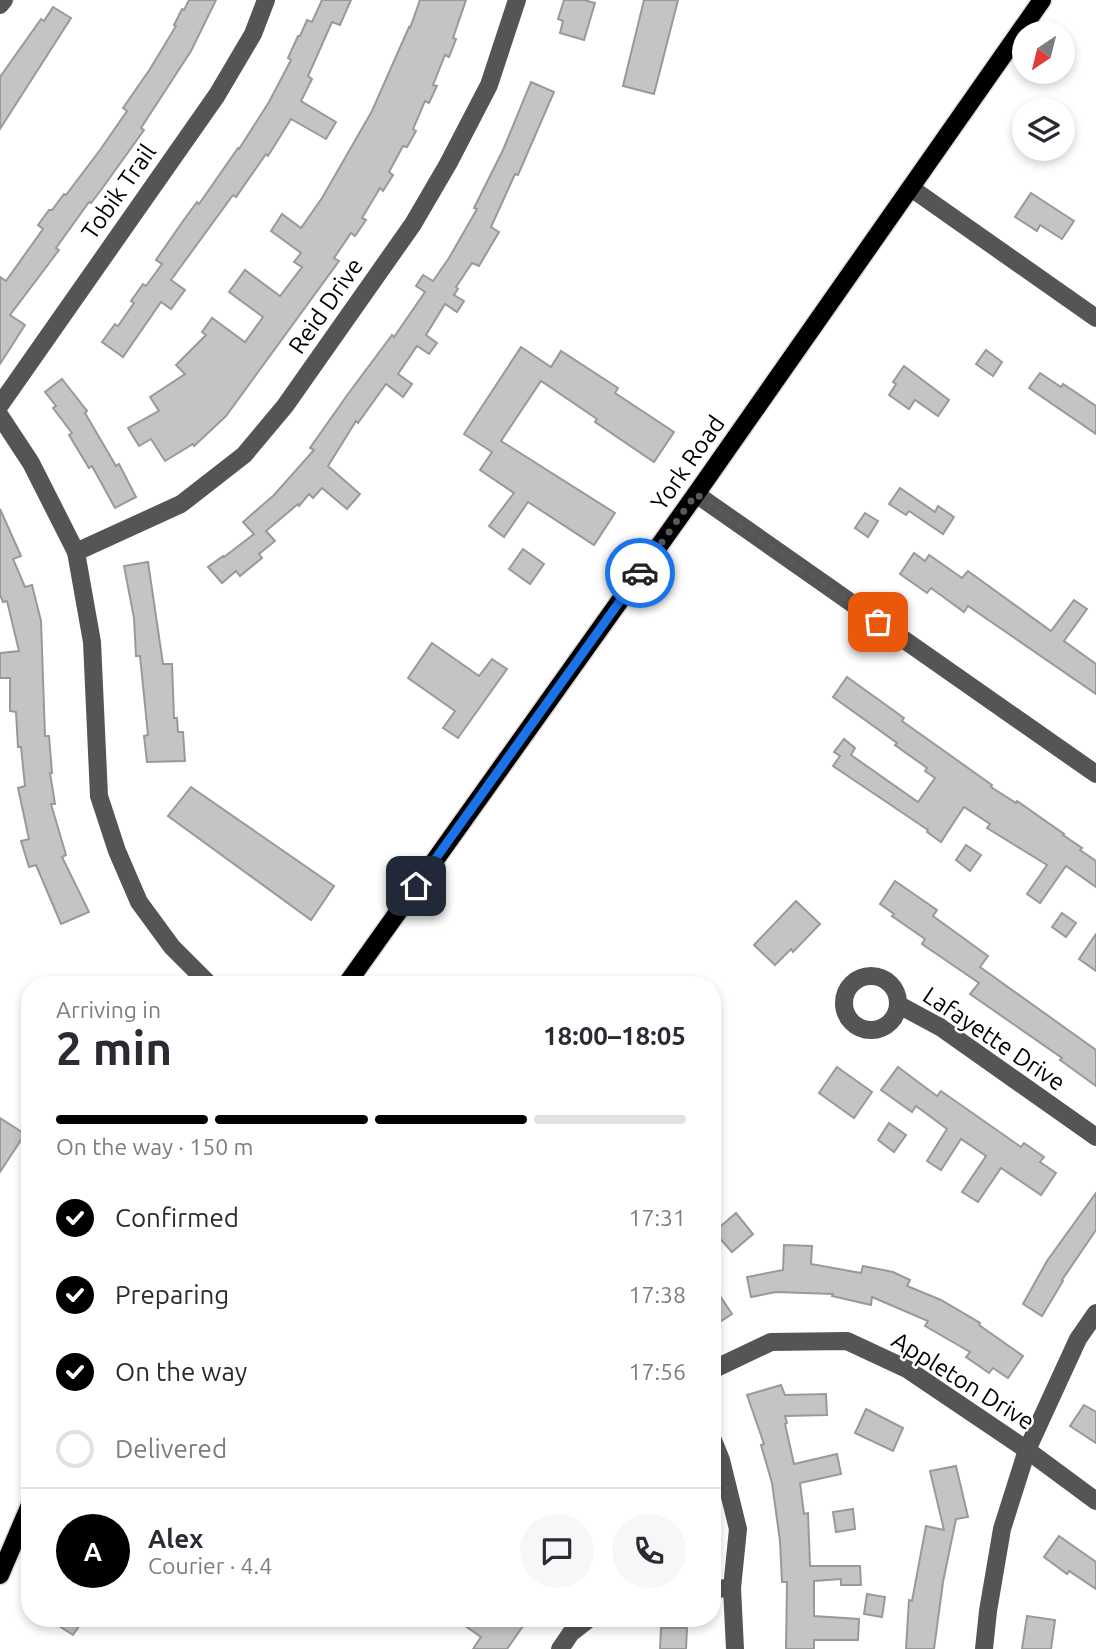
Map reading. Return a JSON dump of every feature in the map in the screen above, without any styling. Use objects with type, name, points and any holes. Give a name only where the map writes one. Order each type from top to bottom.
[{"type":"main road","name":"York Road","points":[[352,976],[696,494],[1042,0]]},
{"type":"main road","points":[[0,1575],[21,1526]]},
{"type":"street","points":[[0,5],[4,0]]},
{"type":"street","name":"Tobik Trail","points":[[0,405],[217,95],[253,34],[266,0]]},
{"type":"street","name":"Reid Drive","points":[[76,552],[181,504],[244,455],[285,406],[413,224],[448,164],[489,85],[517,0]]},
{"type":"street","points":[[911,188],[1096,318]]},
{"type":"street","points":[[0,416],[31,463],[76,552],[92,642],[99,796],[117,851],[139,902],[172,947],[201,976]]},
{"type":"street","points":[[696,494],[1096,774]]},
{"type":"street","name":"Lafayette Drive","points":[[899,1005],[940,1027],[1096,1137]]},
{"type":"street","points":[[984,1649],[1002,1529],[1027,1450],[1078,1339],[1096,1313]]},
{"type":"street","name":"Appleton Drive","points":[[721,1366],[771,1342],[847,1341],[907,1369],[1027,1450],[1096,1501]]},
{"type":"street","points":[[721,1460],[738,1529],[732,1588],[735,1649]]},
{"type":"street","points":[[721,1589],[732,1588]]},
{"type":"street","points":[[560,1649],[579,1627]]},
{"type":"building","points":[[189,0],[216,0],[191,51],[141,128],[144,130],[101,190],[91,203],[89,202],[56,248],[59,250],[10,315],[25,325],[0,364],[0,277],[6,281],[43,229],[38,225],[49,210],[66,195],[127,111],[123,108],[150,69]]},
{"type":"building","points":[[322,0],[351,0],[340,25],[332,22],[308,76],[312,79],[301,101],[336,122],[326,139],[291,119],[268,156],[266,154],[236,197],[233,195],[171,280],[185,290],[171,309],[161,302],[123,357],[102,342],[115,324],[118,326],[143,284],[146,286],[162,264],[156,260],[183,221],[197,202],[199,204],[239,149],[269,102],[291,60],[288,58],[298,36],[307,20],[312,22]]},
{"type":"building","points":[[420,0],[466,0],[453,38],[456,39],[449,57],[445,55],[433,85],[437,86],[429,103],[425,101],[413,129],[416,131],[407,147],[403,146],[389,172],[393,175],[383,191],[380,188],[362,218],[366,220],[355,236],[351,233],[334,258],[339,261],[226,416],[194,446],[193,444],[165,461],[151,439],[139,446],[128,428],[159,411],[150,397],[185,374],[176,365],[206,335],[202,332],[212,318],[245,342],[263,317],[229,292],[245,270],[280,296],[302,267],[294,262],[301,253],[271,231],[282,214],[301,228],[322,198],[372,111]]},
{"type":"building","points":[[564,0],[595,3],[584,40],[560,33],[563,21],[558,19]]},
{"type":"building","points":[[644,0],[678,0],[654,94],[623,86]]},
{"type":"building","points":[[53,7],[71,18],[0,129],[0,77],[41,19],[44,21]]},
{"type":"building","points":[[531,82],[554,92],[518,175],[515,174],[491,227],[499,232],[479,266],[472,263],[456,287],[458,289],[454,295],[464,301],[457,312],[445,304],[426,335],[437,343],[429,354],[417,346],[398,374],[412,384],[403,397],[386,384],[358,423],[356,421],[328,466],[360,494],[347,509],[322,488],[313,498],[309,494],[299,506],[298,504],[266,531],[275,541],[259,554],[262,558],[240,576],[236,571],[222,583],[208,567],[254,534],[243,522],[274,495],[314,450],[310,448],[425,292],[416,286],[423,275],[433,281],[449,258],[477,209],[474,208],[503,150]]},
{"type":"building","points":[[1031,193],[1074,221],[1062,239],[1040,225],[1037,231],[1015,217]]},
{"type":"building","points":[[521,347],[551,367],[561,351],[618,388],[615,393],[674,432],[654,462],[541,381],[501,441],[615,513],[594,545],[528,502],[504,537],[489,526],[514,493],[480,470],[492,452],[464,434]]},
{"type":"building","points":[[986,350],[1002,362],[993,376],[976,364]]},
{"type":"building","points":[[904,366],[949,400],[938,416],[915,400],[909,409],[889,395],[896,384],[893,382]]},
{"type":"building","points":[[1040,373],[1061,387],[1063,384],[1096,406],[1096,434],[1029,388]]},
{"type":"building","points":[[62,379],[87,411],[85,413],[116,466],[119,464],[136,497],[115,508],[92,466],[89,468],[69,435],[72,433],[53,408],[56,406],[45,392]]},
{"type":"building","points":[[900,488],[935,512],[938,506],[954,517],[943,534],[909,511],[906,515],[889,504]]},
{"type":"building","points":[[0,509],[21,556],[13,559],[25,587],[32,585],[41,621],[45,736],[49,736],[50,773],[55,804],[51,804],[66,855],[62,857],[89,912],[61,924],[36,865],[29,867],[21,841],[29,839],[18,788],[25,786],[21,747],[18,747],[16,712],[10,711],[10,678],[0,678],[0,653],[19,651],[7,601],[3,602],[0,595]]},
{"type":"building","points":[[865,513],[878,521],[868,537],[855,528]]},
{"type":"building","points":[[523,549],[544,564],[530,584],[509,569]]},
{"type":"building","points":[[914,553],[925,561],[929,555],[962,578],[968,571],[1051,631],[1074,600],[1087,609],[1064,641],[1096,664],[1096,694],[968,606],[964,612],[931,588],[927,593],[900,574]]},
{"type":"building","points":[[148,562],[163,664],[172,664],[174,718],[177,718],[178,732],[183,732],[185,761],[147,762],[144,736],[148,735],[140,656],[136,656],[134,618],[124,566]]},
{"type":"building","points":[[432,643],[479,676],[492,659],[507,669],[458,738],[443,728],[455,711],[408,678]]},
{"type":"building","points":[[847,677],[904,718],[902,721],[992,785],[991,787],[1016,803],[1017,801],[1082,848],[1080,850],[1096,861],[1096,887],[1066,866],[1040,903],[1027,894],[1047,865],[987,828],[990,824],[964,807],[941,842],[927,832],[928,830],[833,766],[840,756],[834,752],[844,739],[855,748],[851,755],[918,802],[935,778],[925,771],[927,768],[895,745],[897,743],[833,697]]},
{"type":"building","points":[[191,787],[334,886],[311,920],[168,816]]},
{"type":"building","points":[[966,845],[981,855],[970,871],[956,860]]},
{"type":"building","points":[[895,881],[937,910],[933,916],[988,956],[980,967],[1096,1050],[1096,1086],[1060,1060],[1062,1058],[970,994],[979,983],[922,944],[925,939],[892,916],[894,914],[880,904]]},
{"type":"building","points":[[796,901],[820,924],[793,952],[791,949],[775,965],[754,945]]},
{"type":"building","points":[[1062,913],[1076,923],[1066,937],[1052,927]]},
{"type":"building","points":[[1096,934],[1096,971],[1079,959]]},
{"type":"building","points":[[837,1067],[872,1092],[854,1118],[819,1093]]},
{"type":"building","points":[[898,1067],[937,1096],[941,1091],[1021,1147],[1024,1143],[1044,1157],[1040,1162],[1056,1173],[1041,1195],[1001,1168],[978,1202],[962,1192],[986,1156],[961,1139],[941,1170],[927,1161],[947,1129],[916,1106],[912,1112],[881,1090]]},
{"type":"building","points":[[0,1118],[21,1131],[21,1140],[0,1172]]},
{"type":"building","points":[[889,1123],[906,1135],[894,1152],[878,1140]]},
{"type":"building","points":[[1096,1193],[1096,1230],[1062,1280],[1042,1316],[1023,1304],[1047,1261]]},
{"type":"building","points":[[736,1213],[753,1234],[732,1252],[721,1240],[721,1226]]},
{"type":"building","points":[[784,1245],[812,1246],[811,1264],[861,1273],[863,1266],[893,1272],[910,1280],[907,1286],[941,1300],[980,1323],[979,1325],[1023,1356],[1008,1378],[993,1368],[989,1373],[966,1357],[970,1352],[925,1326],[928,1321],[872,1297],[871,1305],[832,1296],[833,1294],[776,1292],[751,1297],[747,1277],[783,1270]]},
{"type":"building","points":[[721,1298],[732,1314],[721,1321]]},
{"type":"building","points":[[781,1385],[785,1395],[826,1394],[827,1415],[785,1416],[785,1424],[794,1464],[837,1454],[841,1474],[800,1483],[804,1514],[808,1513],[810,1566],[860,1566],[861,1585],[841,1585],[841,1579],[814,1581],[814,1616],[859,1619],[858,1640],[814,1640],[814,1649],[786,1649],[787,1582],[782,1582],[780,1541],[772,1483],[761,1445],[764,1444],[747,1395]]},
{"type":"building","points":[[1084,1405],[1096,1412],[1096,1443],[1070,1426]]},
{"type":"building","points":[[866,1409],[903,1428],[893,1451],[855,1433]]},
{"type":"building","points":[[956,1466],[968,1517],[956,1519],[943,1582],[934,1649],[906,1649],[909,1600],[912,1601],[926,1526],[944,1530],[930,1471]]},
{"type":"building","points":[[853,1509],[855,1529],[836,1532],[833,1512]]},
{"type":"building","points":[[1059,1536],[1096,1562],[1096,1589],[1069,1571],[1067,1574],[1044,1557]]},
{"type":"building","points":[[867,1594],[885,1597],[882,1617],[864,1614]]},
{"type":"building","points":[[1027,1616],[1055,1620],[1051,1649],[1022,1649]]},
{"type":"building","points":[[60,1627],[78,1627],[73,1635]]},
{"type":"building","points":[[467,1627],[522,1627],[507,1649],[473,1649],[481,1637]]},
{"type":"building","points":[[661,1628],[687,1628],[686,1649],[660,1649]]},
{"type":"way so far","points":[[640,573],[696,494],[878,622]]},
{"type":"route","points":[[416,886],[640,573]]}]
